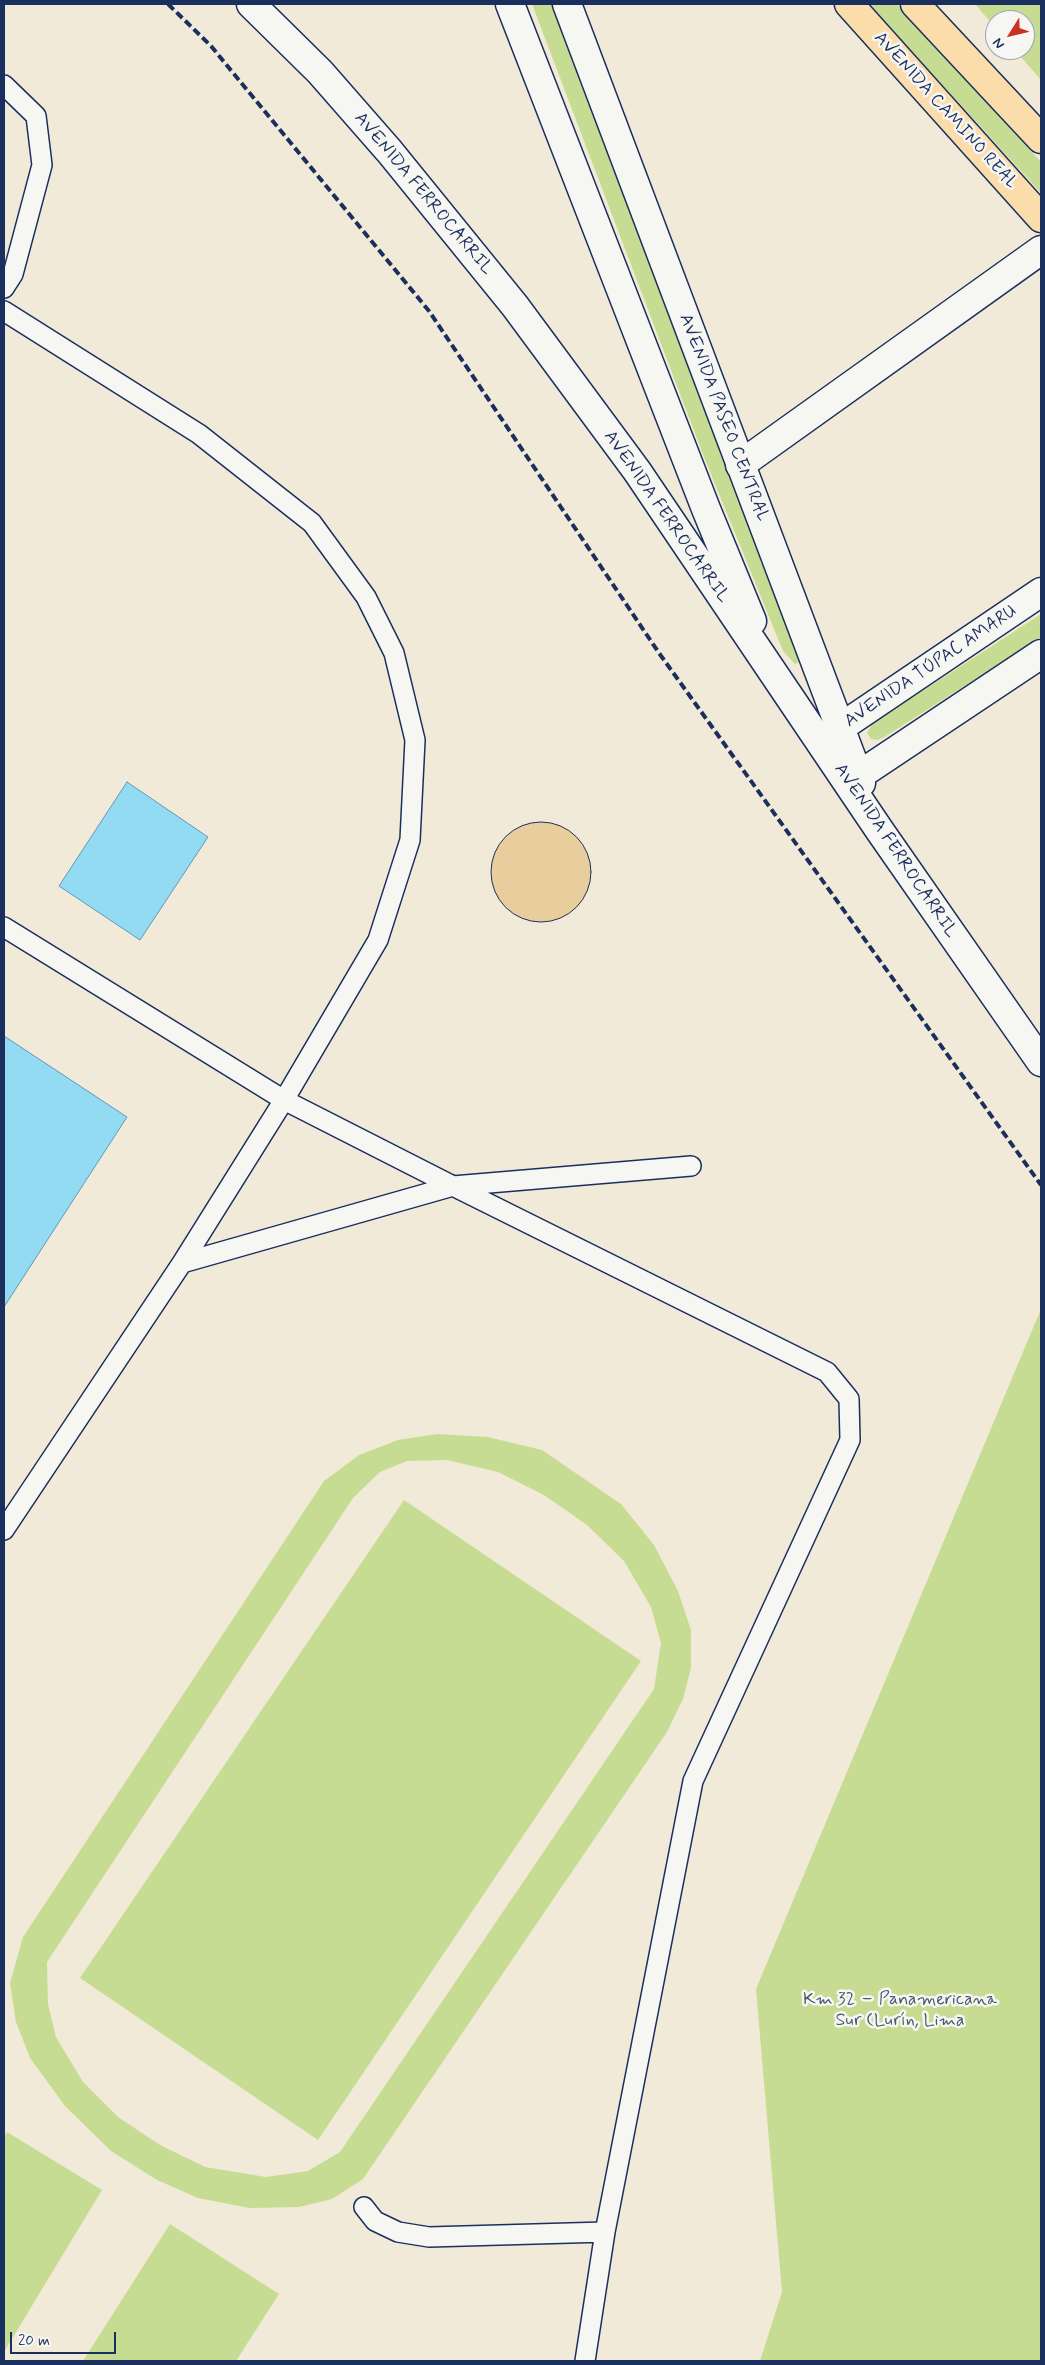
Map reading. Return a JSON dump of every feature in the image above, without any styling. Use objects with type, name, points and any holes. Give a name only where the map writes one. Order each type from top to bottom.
[{"type":"main road","name":"AVENIDA CAMINO REAL","points":[[849,4],[1041,218]]},
{"type":"main road","points":[[916,4],[1041,139]]},
{"type":"street","name":"AVENIDA FERROCARRIL","points":[[251,4],[320,72],[390,152],[515,306],[637,471],[774,676],[830,734],[880,831],[1041,1062]]},
{"type":"street","points":[[510,4],[706,508],[774,676]]},
{"type":"street","name":"AVENIDA PASEO CENTRAL","points":[[567,4],[740,464],[830,734],[858,776],[880,831]]},
{"type":"street","points":[[740,464],[1041,250]]},
{"type":"street","name":"AVENIDA TÚPAC AMARU","points":[[830,734],[1041,592]]},
{"type":"street","points":[[858,776],[1041,654]]},
{"type":"lane","points":[[4,86],[36,116],[42,165],[12,274],[4,288]]},
{"type":"lane","points":[[4,311],[199,434],[312,523],[366,597],[394,653],[415,740],[410,840],[378,940],[284,1100],[182,1262],[4,1530]]},
{"type":"lane","points":[[4,927],[284,1100],[828,1372],[849,1399],[850,1440],[693,1780],[605,2232],[584,2361]]},
{"type":"lane","points":[[182,1262],[453,1186],[691,1166]]},
{"type":"lane","points":[[364,2206],[375,2221],[398,2232],[429,2237],[605,2232]]},
{"type":"green space","points":[[532,4],[557,4],[804,660],[795,664],[783,651],[704,457]]},
{"type":"green space","points":[[869,4],[897,4],[1041,162],[1041,193]]},
{"type":"green space","points":[[975,4],[1041,4],[1041,80],[1024,60],[1035,60],[1035,10],[985,10],[985,16]]},
{"type":"green space","points":[[1041,614],[1041,637],[886,736],[878,740],[871,739],[867,733],[872,724]]},
{"type":"green space","name":"Km 32 – Panamericana Sur (Lurín, Lima","points":[[1041,1309],[1041,2361],[760,2361],[782,2292],[756,1989]]},
{"type":"green space","points":[[437,1434],[488,1437],[542,1450],[621,1504],[654,1545],[678,1591],[691,1630],[691,1668],[683,1699],[667,1732],[363,2179],[332,2199],[299,2207],[250,2208],[198,2198],[157,2180],[111,2151],[65,2106],[30,2058],[16,2022],[10,1983],[23,1937],[324,1481],[359,1455],[398,1440]],"holes":[[[447,1460],[498,1472],[544,1495],[587,1525],[624,1561],[651,1607],[661,1643],[654,1689],[340,2152],[308,2171],[266,2177],[205,2167],[160,2145],[118,2117],[83,2082],[56,2037],[48,2004],[47,1962],[353,1498],[380,1472],[407,1461]]]},
{"type":"green space","points":[[404,1500],[641,1661],[318,2140],[80,1978]]},
{"type":"green space","points":[[7,2132],[102,2190],[4,2352],[4,2137]]},
{"type":"green space","points":[[170,2224],[279,2294],[236,2361],[83,2361]]},
{"type":"water","points":[[127,782],[208,837],[140,940],[59,886]]},
{"type":"water","points":[[4,1036],[127,1117],[4,1307]]},
{"type":"building","points":[[541,822],[551,823],[569,830],[583,844],[590,862],[590,882],[583,900],[569,914],[551,921],[541,922],[531,921],[513,914],[499,900],[492,882],[491,872],[492,862],[499,844],[513,830],[531,823]]},
{"type":"railway","points":[[168,4],[211,46],[429,311],[659,653],[1041,1185]]}]
